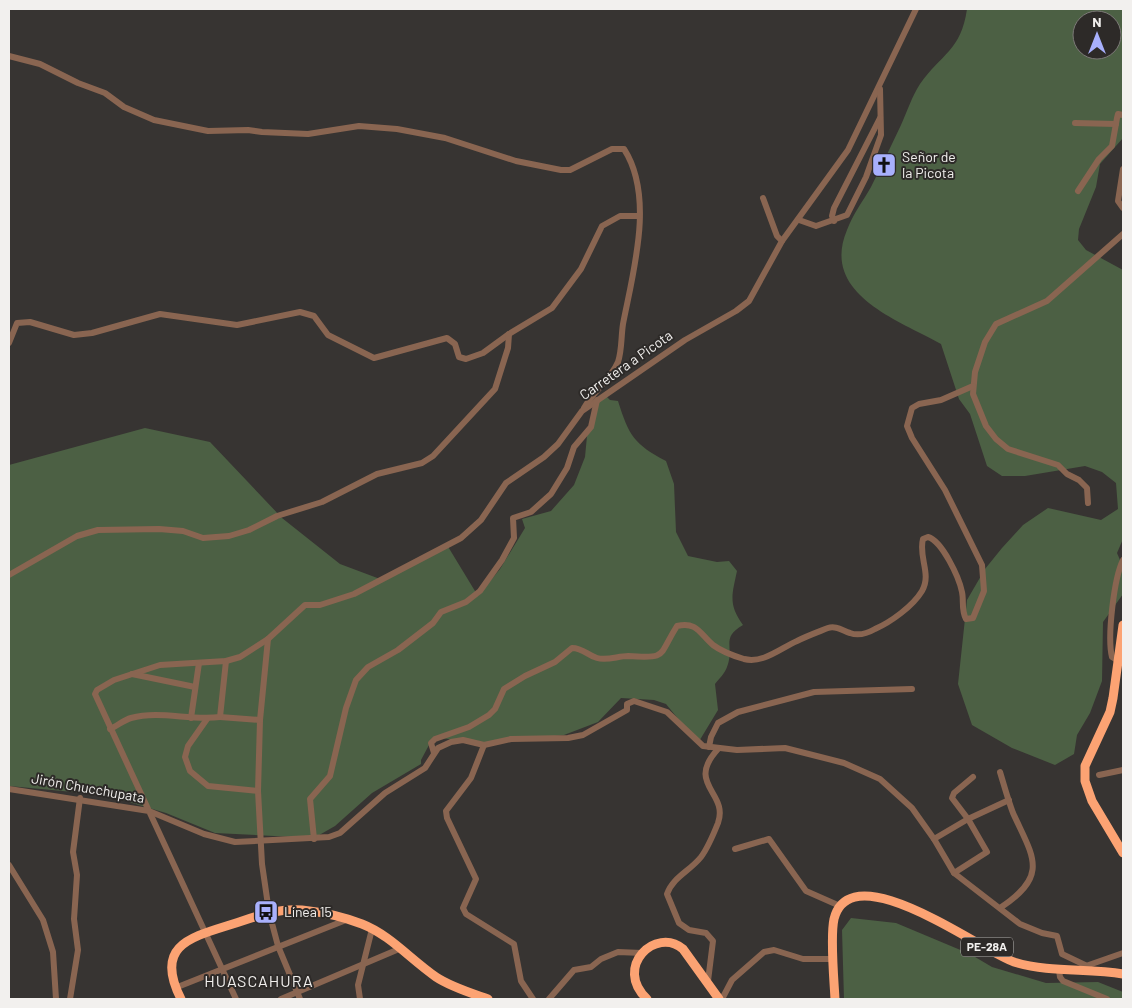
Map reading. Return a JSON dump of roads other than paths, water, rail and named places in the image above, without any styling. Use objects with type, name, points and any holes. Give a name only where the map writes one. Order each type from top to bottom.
[{"type":"highway","points":[[1123,625],[1120,668],[1110,712],[1085,766],[1085,781],[1092,801],[1123,853]]},
{"type":"highway","name":"PE-28A","points":[[840,906],[858,898],[884,898],[907,906],[1013,962],[1059,970],[1082,968],[1123,974]]},
{"type":"highway","points":[[835,999],[834,920],[840,906]]},
{"type":"highway","points":[[181,999],[170,974],[176,952],[190,938],[269,912],[302,910],[372,928],[390,939],[399,949],[437,978],[488,999]]},
{"type":"highway","points":[[647,999],[636,984],[635,967],[642,953],[654,945],[665,944],[680,947],[721,999]]},
{"type":"street","name":"Carretera a Picota","points":[[110,729],[97,701],[95,694],[97,690],[114,680],[160,665],[226,662],[240,657],[268,639],[305,605],[320,605],[354,594],[465,535],[481,520],[506,483],[544,458],[558,444],[582,411],[685,340],[736,312],[749,301],[782,242],[848,150],[916,9]]},
{"type":"street","points":[[9,56],[40,64],[78,83],[105,93],[124,107],[154,120],[208,131],[248,130],[308,134],[359,126],[397,129],[445,138],[516,160],[561,170],[570,170],[612,149],[624,150],[632,162],[640,208],[638,250],[622,329],[618,360],[614,370],[582,411]]},
{"type":"street","points":[[799,220],[816,226],[834,221],[846,215],[866,177],[881,136],[880,86]]},
{"type":"street","points":[[1078,191],[1099,159],[1112,146],[1118,114],[1123,115]]},
{"type":"street","points":[[834,221],[834,208],[880,117]]},
{"type":"street","points":[[1075,123],[1116,124]]},
{"type":"street","points":[[1123,168],[1118,201],[1123,208]]},
{"type":"street","points":[[763,198],[777,236],[782,242]]},
{"type":"street","points":[[9,343],[17,322],[30,322],[74,334],[92,333],[160,314],[237,325],[300,312],[314,316],[328,335],[374,358],[447,338],[455,344],[459,357],[466,359],[483,353],[509,334],[552,308],[581,269],[602,226],[620,216],[639,216]]},
{"type":"street","points":[[1088,503],[1087,488],[1080,480],[1068,474],[1058,465],[1008,449],[996,439],[986,426],[973,394],[973,386],[975,372],[985,342],[996,324],[1047,301],[1120,241],[1123,234]]},
{"type":"street","points":[[9,575],[77,536],[98,530],[159,529],[182,531],[203,538],[229,536],[249,530],[277,516],[322,502],[377,474],[422,463],[433,456],[495,389],[508,348],[509,334]]},
{"type":"street","points":[[434,753],[431,743],[435,739],[469,726],[489,715],[495,709],[504,689],[525,676],[555,662],[572,648],[583,649],[600,658],[628,656],[652,658],[661,654],[677,626],[684,624],[693,625],[701,630],[707,639],[722,650],[742,659],[757,660],[799,639],[831,627],[860,634],[877,629],[914,601],[922,590],[926,576],[922,544],[923,539],[928,537],[936,540],[942,549],[962,589],[966,619],[973,618],[977,614],[984,592],[982,565],[945,490],[912,438],[907,426],[912,408],[919,404],[941,400],[973,386]]},
{"type":"street","points":[[314,839],[310,799],[330,776],[346,708],[356,680],[368,667],[398,650],[433,623],[441,612],[466,602],[480,590],[502,560],[514,538],[513,518],[531,512],[551,494],[566,468],[574,447],[591,427],[598,400]]},
{"type":"street","points":[[1120,668],[1112,657],[1110,621],[1123,560]]},
{"type":"street","points":[[268,639],[260,720],[258,791],[262,864],[269,912],[278,946],[300,999]]},
{"type":"street","points":[[220,717],[226,662]]},
{"type":"street","points":[[191,718],[199,663]]},
{"type":"street","points":[[130,674],[195,687]]},
{"type":"street","points":[[709,747],[711,737],[718,723],[738,712],[814,692],[912,689]]},
{"type":"street","points":[[260,720],[220,717],[206,719],[155,714],[129,718],[110,729],[149,811],[219,839],[235,842],[314,839],[329,838],[340,833],[385,793],[425,768],[434,753],[451,742],[463,740],[484,745],[511,739],[546,740],[583,735],[620,715],[627,710],[627,704],[634,701],[667,712],[696,740],[709,747],[718,749],[784,748],[844,763],[880,779],[912,808],[934,839],[954,873],[1000,908],[1032,929],[1057,936],[1062,954],[1082,968],[1123,953]]},
{"type":"street","points":[[206,719],[188,746],[185,757],[190,771],[208,786],[258,791]]},
{"type":"street","points":[[484,745],[471,778],[446,811],[447,818],[475,877],[475,884],[463,908],[466,914],[514,944],[520,981],[533,999]]},
{"type":"street","points":[[708,981],[713,941],[706,932],[689,930],[679,923],[667,894],[678,876],[701,857],[719,822],[718,804],[705,773],[709,759],[718,749]]},
{"type":"street","points":[[1099,775],[1123,770]]},
{"type":"street","points":[[1000,772],[1009,800],[1033,853],[1034,869],[1017,897],[1000,908]]},
{"type":"street","points":[[954,873],[988,852],[968,819],[954,804],[952,795],[973,777]]},
{"type":"street","name":"Jirón Chucchupata","points":[[9,789],[80,798],[149,811],[236,999]]},
{"type":"street","points":[[70,999],[78,950],[74,919],[77,875],[72,852],[80,798]]},
{"type":"street","points":[[934,839],[968,819],[1009,800]]},
{"type":"street","points":[[735,848],[769,839],[806,890],[840,906]]},
{"type":"street","points":[[9,865],[43,920],[53,952],[56,999]]},
{"type":"street","points":[[175,988],[346,920]]},
{"type":"street","points":[[360,999],[358,985],[372,928]]},
{"type":"street","points":[[281,999],[399,949]]},
{"type":"street","points":[[721,999],[732,980],[740,972],[770,950],[802,959],[834,959]]},
{"type":"street","points":[[549,999],[574,970],[591,967],[601,959],[618,952],[642,953]]},
{"type":"street","points":[[1059,970],[1063,982],[1091,991],[1107,999]]},
{"type":"place","name":"Señor de la Picota","points":[[884,165]]},
{"type":"place","name":"Línea 15","points":[[266,912]]},
{"type":"district","name":"HUASCAHURA","points":[[259,981]]}]
